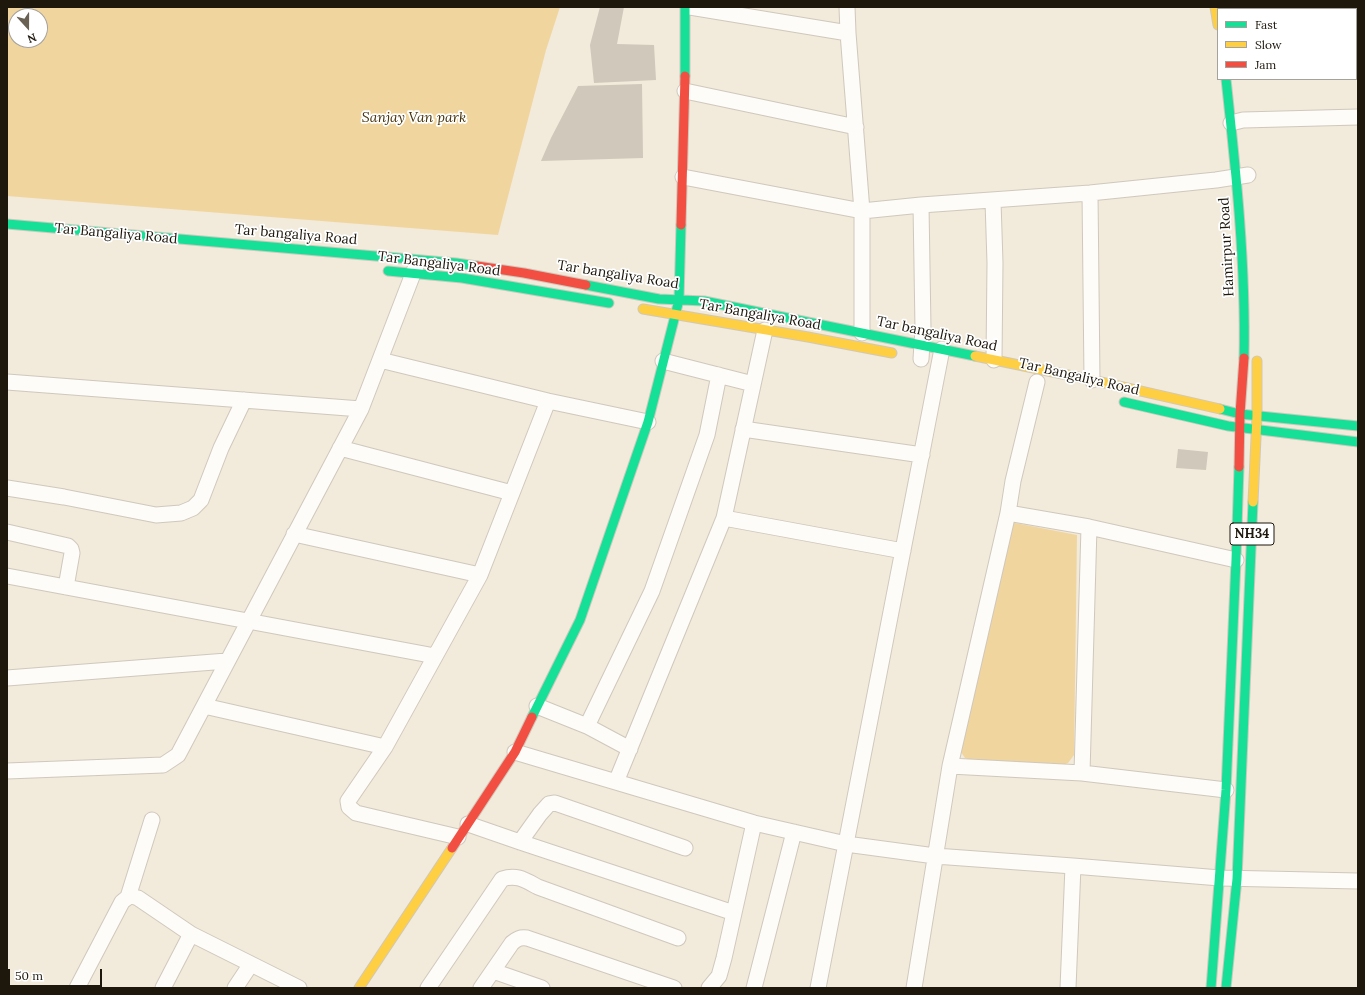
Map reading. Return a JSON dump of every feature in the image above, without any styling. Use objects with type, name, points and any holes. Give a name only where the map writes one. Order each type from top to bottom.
[{"type":"main road","points":[[358,988],[515,752],[580,620],[648,422],[679,300],[685,91],[685,7]]},
{"type":"main road","points":[[1215,7],[1217,19]]},
{"type":"main road","name":"Hamirpur Road","points":[[1226,80],[1240,121],[1245,175],[1244,366],[1240,414]]},
{"type":"main road","name":"Tar bangaliya Road","points":[[7,224],[95,236],[331,256],[418,259],[517,272],[659,299],[704,300],[862,333],[931,357],[994,360],[1067,378],[1092,380],[1240,414],[1358,426]]},
{"type":"main road","name":"Tar Bangaliya Road","points":[[381,270],[462,278],[620,305]]},
{"type":"main road","name":"Tar Bangaliya Road","points":[[635,308],[899,355]]},
{"type":"main road","name":"NH34","points":[[1226,988],[1237,879],[1257,416],[1257,350]]},
{"type":"main road","name":"Tar Bangaliya Road","points":[[1118,401],[1228,426],[1358,442]]},
{"type":"main road","name":"NH34","points":[[1211,988],[1226,790],[1236,560],[1240,414]]},
{"type":"street","points":[[690,7],[848,33]]},
{"type":"street","points":[[847,7],[862,212],[862,333]]},
{"type":"street","points":[[685,91],[856,127]]},
{"type":"street","points":[[1240,121],[1358,117]]},
{"type":"street","points":[[683,177],[862,212],[921,205],[1090,194],[1216,180],[1245,175]]},
{"type":"street","points":[[1090,194],[1092,380]]},
{"type":"street","points":[[993,201],[995,263],[994,360]]},
{"type":"street","points":[[818,988],[922,455],[931,357],[923,329],[921,205]]},
{"type":"street","points":[[7,772],[163,765],[178,755],[361,409],[418,259]]},
{"type":"street","points":[[616,782],[724,518],[765,330]]},
{"type":"street","points":[[380,360],[548,401],[648,422]]},
{"type":"street","points":[[663,361],[753,384]]},
{"type":"street","points":[[587,726],[652,591],[707,435],[719,375]]},
{"type":"street","points":[[7,382],[361,409]]},
{"type":"street","points":[[914,988],[950,766],[1037,382]]},
{"type":"street","points":[[7,488],[156,516],[180,513],[193,508],[201,500],[221,448],[244,400]]},
{"type":"street","points":[[458,837],[356,813],[349,807],[348,801],[385,747],[480,576],[548,401]]},
{"type":"street","points":[[743,429],[922,455]]},
{"type":"street","points":[[340,448],[512,493]]},
{"type":"street","points":[[1008,513],[1089,527],[1236,560]]},
{"type":"street","points":[[724,518],[903,551]]},
{"type":"street","points":[[1082,773],[1089,527]]},
{"type":"street","points":[[7,532],[68,546],[72,553],[66,587]]},
{"type":"street","points":[[294,534],[480,576]]},
{"type":"street","points":[[7,576],[435,656]]},
{"type":"street","points":[[7,678],[227,661]]},
{"type":"street","points":[[204,706],[385,747]]},
{"type":"street","points":[[537,706],[587,726],[630,749]]},
{"type":"street","points":[[515,752],[754,823],[846,844],[935,856],[1220,878],[1358,881]]},
{"type":"street","points":[[950,766],[1082,773],[1226,790]]},
{"type":"street","points":[[520,842],[540,814],[549,804],[555,803],[685,848]]},
{"type":"street","points":[[77,988],[122,902],[128,897],[152,820]]},
{"type":"street","points":[[713,987],[719,976],[754,823]]},
{"type":"street","points":[[468,824],[734,913]]},
{"type":"street","points":[[754,988],[794,832]]},
{"type":"street","points":[[1068,988],[1073,866]]},
{"type":"street","points":[[428,988],[502,879],[509,877],[516,876],[538,887],[678,938]]},
{"type":"street","points":[[128,897],[133,896],[138,898],[191,934],[299,988]]},
{"type":"street","points":[[163,988],[191,934]]},
{"type":"street","points":[[481,988],[512,944],[517,939],[522,937],[674,988]]},
{"type":"street","points":[[235,988],[251,964]]},
{"type":"street","points":[[493,971],[542,988]]},
{"type":"green space","name":"Sanjay Van park","points":[[7,7],[560,7],[546,50],[498,235],[7,196]]},
{"type":"green space","points":[[1010,522],[1077,535],[1074,755],[1068,763],[1061,766],[971,760],[965,758],[961,752]]},
{"type":"building","points":[[600,7],[624,7],[617,44],[654,45],[656,80],[594,83],[590,45]]},
{"type":"building","points":[[642,84],[643,158],[541,161],[551,138],[578,86]]},
{"type":"building","points":[[1178,449],[1208,452],[1206,470],[1176,468]]},
{"type":"traffic: fast","points":[[685,7],[685,76]]},
{"type":"traffic: fast","points":[[1226,80],[1237,183],[1242,253],[1244,358]]},
{"type":"traffic: fast","points":[[7,224],[477,266]]},
{"type":"traffic: fast","points":[[532,717],[580,620],[648,422],[679,300],[681,225]]},
{"type":"traffic: fast","points":[[388,271],[462,278],[609,303]]},
{"type":"traffic: fast","points":[[586,285],[659,299],[704,301],[975,356]]},
{"type":"traffic: fast","points":[[1124,402],[1228,426],[1358,442]]},
{"type":"traffic: fast","points":[[1220,409],[1240,414],[1358,426]]},
{"type":"traffic: fast","points":[[1211,988],[1226,790],[1239,467]]},
{"type":"traffic: fast","points":[[1226,988],[1237,879],[1253,502]]},
{"type":"traffic: slow","points":[[1215,7],[1217,19]]},
{"type":"traffic: slow","points":[[643,309],[892,353]]},
{"type":"traffic: slow","points":[[975,356],[1092,380],[1220,409]]},
{"type":"traffic: slow","points":[[1253,502],[1257,416],[1257,361]]},
{"type":"traffic: slow","points":[[359,988],[452,848]]},
{"type":"traffic: jam","points":[[681,225],[685,76]]},
{"type":"traffic: jam","points":[[477,266],[586,285]]},
{"type":"traffic: jam","points":[[1239,467],[1240,414],[1244,358]]},
{"type":"traffic: jam","points":[[452,848],[515,752],[532,717]]}]
